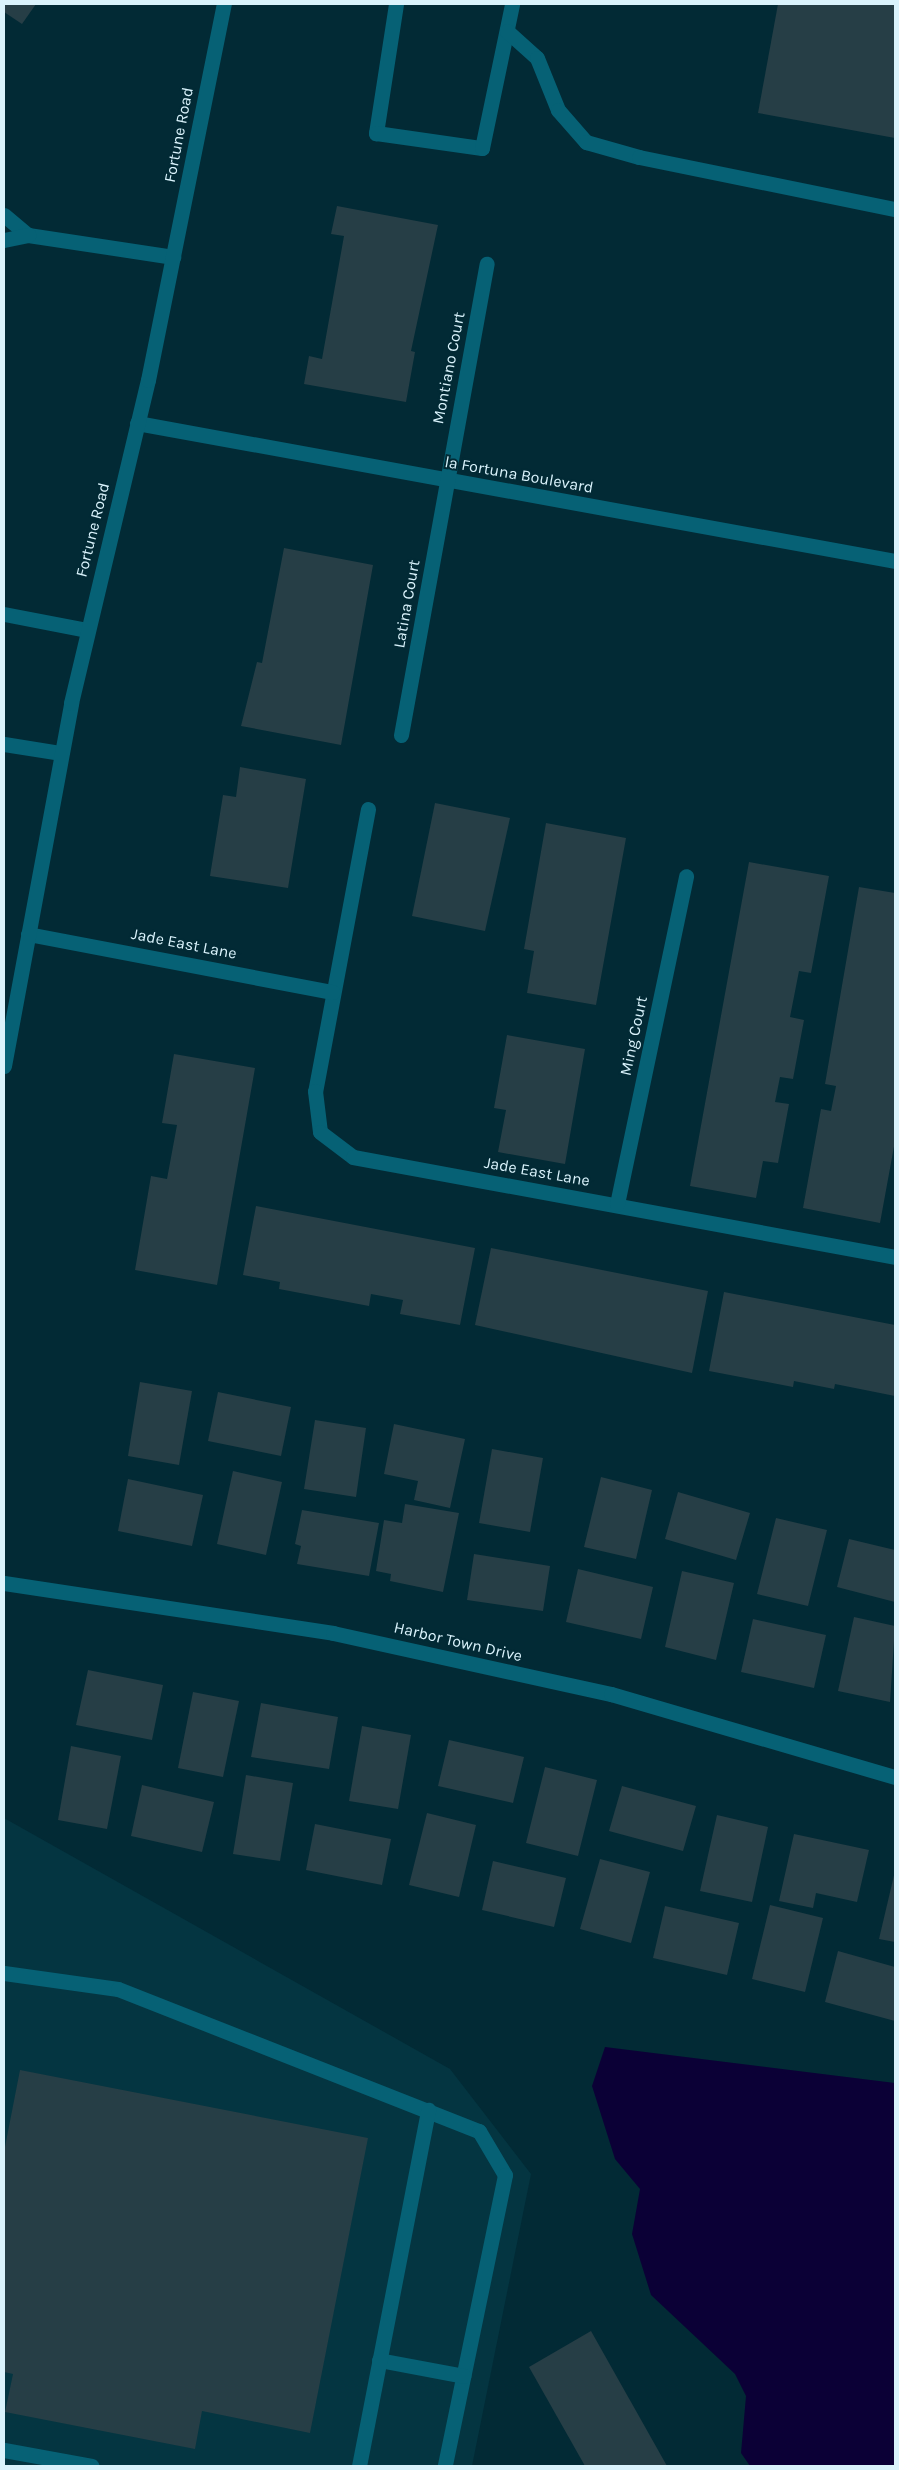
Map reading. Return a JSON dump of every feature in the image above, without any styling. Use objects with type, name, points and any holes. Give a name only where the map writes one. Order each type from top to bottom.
[{"type":"street","name":"Fortune Road","points":[[4,1066],[61,753],[87,630],[137,423],[173,257],[224,4]]},
{"type":"street","points":[[396,4],[376,133],[482,148],[508,31],[512,4]]},
{"type":"street","points":[[508,31],[537,58],[558,110],[586,142],[639,157],[895,208]]},
{"type":"street","points":[[4,215],[28,235]]},
{"type":"street","points":[[4,240],[28,235],[173,257]]},
{"type":"street","name":"Montiano Court","points":[[447,480],[487,264]]},
{"type":"street","name":"la Fortuna Boulevard","points":[[137,423],[895,560]]},
{"type":"street","name":"Latina Court","points":[[401,734],[447,480]]},
{"type":"street","points":[[4,614],[87,630]]},
{"type":"street","points":[[4,744],[61,753]]},
{"type":"street","name":"Jade East Lane","points":[[368,810],[315,1091],[320,1132],[353,1157],[617,1204],[895,1257]]},
{"type":"street","name":"Ming Court","points":[[617,1204],[686,876]]},
{"type":"street","name":"Jade East Lane","points":[[28,934],[333,992]]},
{"type":"street","name":"Harbor Town Drive","points":[[4,1584],[333,1633],[611,1694],[895,1777]]},
{"type":"street","points":[[4,1973],[118,1989],[479,2130],[505,2175],[445,2466]]},
{"type":"street","points":[[359,2466],[428,2110]]},
{"type":"street","points":[[379,2360],[464,2376]]},
{"type":"street","points":[[4,2450],[92,2466]]},
{"type":"shaded area","points":[[4,1818],[450,2069],[531,2174],[472,2466],[4,2466]]},
{"type":"shaded area","points":[[605,2047],[895,2083],[895,2466],[750,2466],[741,2453],[746,2396],[735,2374],[651,2295],[632,2234],[640,2189],[615,2159],[592,2086]]},
{"type":"building","points":[[4,4],[36,4],[22,24],[4,12]]},
{"type":"building","points":[[778,4],[895,4],[895,138],[758,113]]},
{"type":"building","points":[[337,206],[438,225],[411,351],[415,352],[406,402],[304,384],[309,356],[322,359],[344,236],[331,234]]},
{"type":"building","points":[[284,548],[373,565],[341,745],[241,726],[257,662],[262,663]]},
{"type":"building","points":[[240,767],[306,779],[288,888],[210,876],[223,795],[236,797]]},
{"type":"building","points":[[435,803],[510,818],[485,931],[412,916]]},
{"type":"building","points":[[546,823],[626,838],[596,1005],[527,993],[534,951],[524,949]]},
{"type":"building","points":[[749,862],[829,876],[811,973],[799,971],[790,1017],[804,1020],[793,1079],[780,1077],[775,1102],[789,1104],[778,1163],[763,1161],[756,1198],[690,1186]]},
{"type":"building","points":[[859,887],[895,893],[895,1141],[880,1223],[803,1208],[821,1109],[831,1111],[836,1086],[825,1084]]},
{"type":"building","points":[[507,1035],[585,1049],[565,1164],[498,1152],[506,1110],[494,1108]]},
{"type":"building","points":[[174,1054],[255,1068],[217,1285],[135,1270],[151,1176],[167,1179],[177,1125],[162,1123]]},
{"type":"building","points":[[256,1206],[475,1248],[460,1325],[400,1314],[403,1300],[371,1294],[369,1306],[279,1289],[280,1282],[243,1275]]},
{"type":"building","points":[[491,1248],[708,1291],[692,1373],[475,1325]]},
{"type":"building","points":[[724,1292],[895,1325],[895,1396],[835,1384],[834,1389],[794,1381],[793,1387],[709,1371]]},
{"type":"building","points":[[140,1382],[192,1391],[179,1465],[128,1456]]},
{"type":"building","points":[[218,1392],[291,1407],[281,1456],[208,1441]]},
{"type":"building","points":[[315,1420],[366,1428],[356,1497],[304,1489]]},
{"type":"building","points":[[394,1424],[465,1439],[450,1508],[414,1500],[418,1481],[384,1474]]},
{"type":"building","points":[[492,1449],[543,1458],[530,1532],[479,1523]]},
{"type":"building","points":[[233,1471],[282,1482],[266,1555],[217,1544]]},
{"type":"building","points":[[601,1477],[652,1490],[636,1559],[584,1547]]},
{"type":"building","points":[[128,1479],[203,1495],[192,1546],[118,1531]]},
{"type":"building","points":[[678,1492],[750,1513],[736,1560],[665,1539]]},
{"type":"building","points":[[405,1504],[459,1513],[443,1592],[390,1581],[391,1574],[376,1571],[384,1520],[402,1523]]},
{"type":"building","points":[[302,1510],[379,1523],[369,1576],[297,1564],[301,1546],[295,1544]]},
{"type":"building","points":[[776,1518],[827,1530],[808,1606],[757,1594]]},
{"type":"building","points":[[849,1539],[895,1550],[895,1602],[837,1587]]},
{"type":"building","points":[[474,1554],[550,1566],[543,1611],[467,1600]]},
{"type":"building","points":[[578,1569],[653,1587],[641,1639],[566,1622]]},
{"type":"building","points":[[682,1571],[734,1583],[716,1660],[665,1647]]},
{"type":"building","points":[[854,1617],[895,1626],[890,1702],[838,1691]]},
{"type":"building","points":[[753,1619],[826,1635],[814,1688],[741,1672]]},
{"type":"building","points":[[88,1670],[163,1685],[152,1740],[76,1725]]},
{"type":"building","points":[[193,1692],[239,1701],[223,1777],[178,1768]]},
{"type":"building","points":[[261,1703],[338,1717],[329,1769],[251,1757]]},
{"type":"building","points":[[362,1726],[411,1735],[398,1809],[349,1801]]},
{"type":"building","points":[[449,1740],[524,1757],[513,1803],[438,1786]]},
{"type":"building","points":[[71,1746],[121,1756],[107,1829],[58,1820]]},
{"type":"building","points":[[545,1767],[597,1780],[578,1856],[526,1843]]},
{"type":"building","points":[[246,1775],[293,1783],[280,1861],[233,1854]]},
{"type":"building","points":[[142,1785],[214,1802],[202,1852],[131,1836]]},
{"type":"building","points":[[622,1786],[696,1806],[683,1851],[609,1831]]},
{"type":"building","points":[[427,1813],[476,1825],[459,1897],[409,1885]]},
{"type":"building","points":[[717,1815],[768,1827],[752,1902],[700,1891]]},
{"type":"building","points":[[315,1824],[391,1839],[382,1885],[306,1870]]},
{"type":"building","points":[[794,1834],[869,1850],[857,1902],[816,1893],[813,1908],[779,1901]]},
{"type":"building","points":[[600,1859],[650,1872],[631,1943],[580,1929]]},
{"type":"building","points":[[493,1861],[566,1878],[554,1927],[482,1910]]},
{"type":"building","points":[[895,1871],[895,1942],[879,1939]]},
{"type":"building","points":[[770,1905],[823,1918],[805,1992],[752,1979]]},
{"type":"building","points":[[665,1906],[739,1923],[727,1975],[653,1958]]},
{"type":"building","points":[[838,1951],[895,1967],[895,2021],[825,2002]]},
{"type":"building","points":[[20,2070],[368,2138],[310,2433],[202,2411],[195,2449],[5,2412],[13,2374],[4,2372],[4,2152]]},
{"type":"building","points":[[591,2331],[667,2466],[585,2466],[529,2367]]}]
